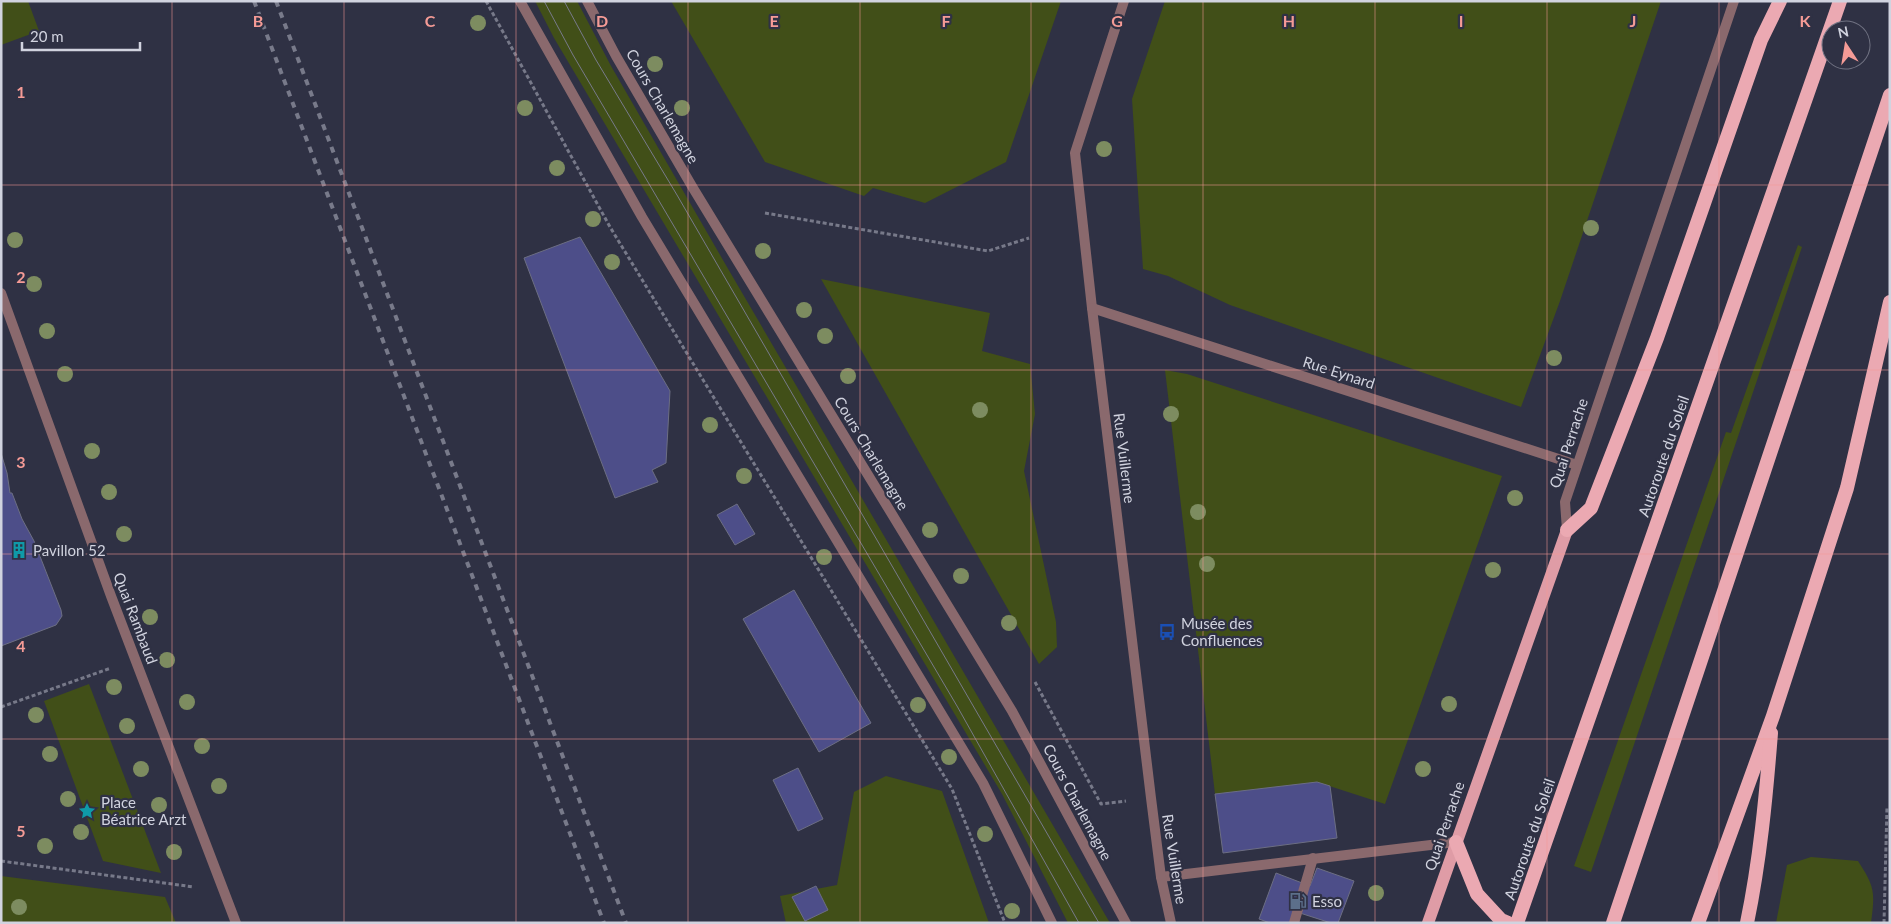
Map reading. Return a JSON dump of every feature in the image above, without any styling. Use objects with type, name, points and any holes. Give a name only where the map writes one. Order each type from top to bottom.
[{"type":"highway","points":[[1566,530],[1591,508],[1657,338],[1761,40],[1780,1]]},
{"type":"highway","name":"Autoroute du Soleil","points":[[1517,923],[1840,1]]},
{"type":"highway","points":[[1613,923],[1890,95]]},
{"type":"highway","points":[[1698,923],[1772,716],[1847,488],[1890,302]]},
{"type":"highway","points":[[1746,923],[1757,876],[1766,810],[1772,716]]},
{"type":"highway","points":[[1456,842],[1476,894],[1501,920],[1508,923]]},
{"type":"main road","name":"Quai Perrache","points":[[1428,923],[1566,530]]},
{"type":"street","points":[[520,1],[642,217],[983,784],[1052,923]]},
{"type":"street","name":"Cours Charlemagne","points":[[587,1],[616,56],[693,188],[1012,711],[1126,923]]},
{"type":"street","name":"Rue Vuillerme","points":[[1124,1],[1075,153],[1161,877],[1171,923]]},
{"type":"street","name":"Quai Perrache","points":[[1566,530],[1565,502],[1734,1]]},
{"type":"street","name":"Quai Rambaud","points":[[1,293],[107,587],[236,923]]},
{"type":"street","name":"Rue Eynard","points":[[1092,308],[1578,465]]},
{"type":"street","points":[[1161,877],[1456,842]]},
{"type":"street","points":[[1294,923],[1313,858]]},
{"type":"path","points":[[486,1],[610,227],[952,789],[1005,923]]},
{"type":"path","points":[[765,213],[988,251],[1029,238]]},
{"type":"path","points":[[1,707],[136,660]]},
{"type":"path","name":"Cours Charlemagne","points":[[1035,682],[1101,804],[1127,801]]},
{"type":"path","points":[[1884,923],[1887,806]]},
{"type":"path","points":[[1,860],[223,891]]},
{"type":"green space","points":[[1,1],[28,1],[39,31],[1,45]]},
{"type":"green space","points":[[535,1],[577,1],[611,66],[727,267],[1110,923],[1068,923],[1002,794],[554,38]]},
{"type":"green space","points":[[671,1],[1061,1],[1006,162],[925,203],[873,188],[864,196],[765,162]]},
{"type":"green space","points":[[1165,1],[1661,1],[1560,301],[1521,407],[1230,305],[1168,276],[1143,269],[1132,99]]},
{"type":"green space","points":[[1798,245],[1802,247],[1591,872],[1574,866],[1726,432],[1731,433]]},
{"type":"green space","points":[[821,279],[990,313],[982,351],[1030,364],[1035,414],[1024,471],[1056,622],[1057,647],[1039,664]]},
{"type":"green space","points":[[1165,370],[1187,374],[1502,476],[1385,804],[1317,782],[1215,794]]},
{"type":"green space","points":[[89,684],[161,873],[103,861],[44,701]]},
{"type":"green space","points":[[886,776],[942,791],[989,923],[786,923],[780,896],[837,885],[854,792]]},
{"type":"green space","points":[[1811,857],[1858,861],[1871,884],[1873,904],[1871,923],[1776,923],[1787,865]]},
{"type":"green space","points":[[1,876],[165,897],[176,923],[1,923]]},
{"type":"building","points":[[580,237],[670,391],[666,463],[652,470],[658,482],[615,498],[524,258]]},
{"type":"building","name":"Pavillon 52","points":[[1,453],[10,493],[12,493],[22,519],[34,541],[62,616],[56,625],[1,646]]},
{"type":"building","points":[[737,504],[755,534],[735,545],[717,515]]},
{"type":"building","points":[[794,590],[871,723],[819,752],[743,619]]},
{"type":"building","points":[[798,768],[823,819],[798,831],[773,780]]},
{"type":"building","points":[[1317,782],[1330,786],[1337,838],[1223,853],[1215,794]]},
{"type":"building","points":[[1317,868],[1354,881],[1338,923],[1331,923],[1300,913],[1296,923],[1270,923],[1259,919],[1276,873],[1310,886]]},
{"type":"building","points":[[816,886],[828,910],[805,921],[792,897]]},
{"type":"tram line","points":[[544,1],[573,55],[957,706],[1079,923]]},
{"type":"tram line","points":[[564,1],[596,60],[677,195],[1099,923]]},
{"type":"railway","points":[[254,1],[604,923]]},
{"type":"railway","points":[[276,1],[626,923]]},
{"type":"place","name":"Pavillon 52","points":[[19,550]]},
{"type":"place","name":"Musée des Confluences","points":[[1167,632]]},
{"type":"place","name":"Place Béatrice Arzt","points":[[87,811]]},
{"type":"place","name":"Esso","points":[[1298,901]]}]
